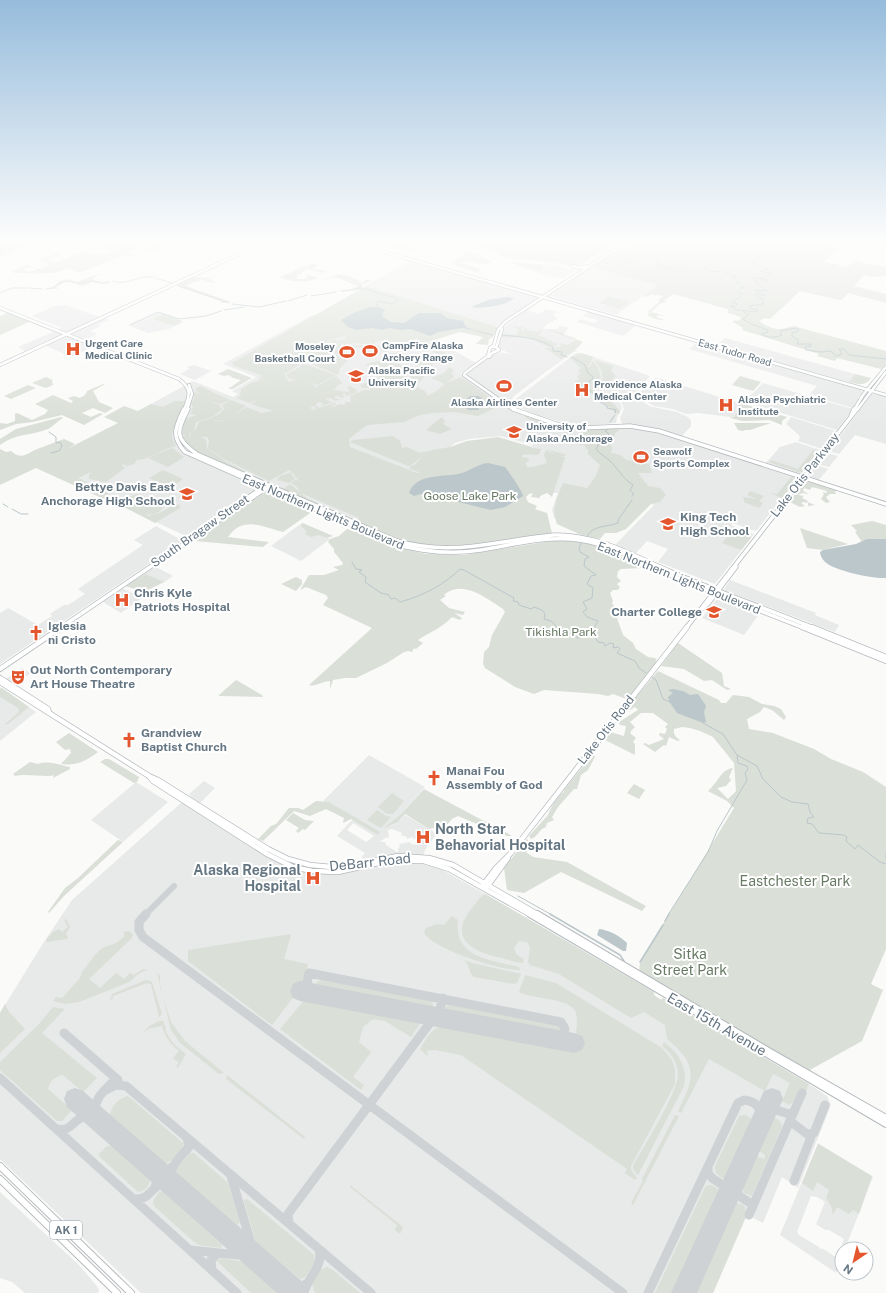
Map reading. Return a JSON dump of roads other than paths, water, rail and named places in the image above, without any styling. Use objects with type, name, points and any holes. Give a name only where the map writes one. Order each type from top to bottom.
[{"type":"highway","name":"AK 1","points":[[0,1166],[131,1293]]},
{"type":"highway","name":"AK 1","points":[[0,1179],[117,1293]]},
{"type":"main road","points":[[0,364],[131,303]]},
{"type":"main road","points":[[465,374],[488,356],[491,348],[495,345],[498,330],[503,323],[534,303]]},
{"type":"main road","points":[[465,374],[495,351],[499,350],[500,331],[505,324],[535,303]]},
{"type":"main road","name":"East Tudor Road","points":[[566,303],[787,365],[862,387],[869,391],[886,394]]},
{"type":"main road","name":"East Tudor Road","points":[[566,303],[780,364],[863,390],[886,394]]},
{"type":"main road","name":"East Northern Lights Boulevard","points":[[0,307],[175,375],[186,381],[190,386],[192,394],[178,432],[183,445],[197,454],[267,487],[394,544],[424,551],[465,552],[549,539],[587,541],[609,548],[886,661]]},
{"type":"main road","name":"East Northern Lights Boulevard","points":[[67,333],[171,375],[182,381],[188,388],[189,395],[175,432],[175,438],[178,444],[188,454],[325,509],[397,541],[432,548],[468,548],[547,535],[585,537],[613,545],[657,566],[716,591],[886,657]]},
{"type":"main road","points":[[85,341],[91,342]]},
{"type":"main road","points":[[491,348],[498,348]]},
{"type":"main road","points":[[491,348],[495,351]]},
{"type":"main road","points":[[856,409],[869,391],[873,382],[886,367]]},
{"type":"main road","points":[[856,409],[857,404],[886,372]]},
{"type":"main road","points":[[465,374],[511,408],[559,425],[580,428],[615,426],[647,428],[733,453],[804,477]]},
{"type":"main road","points":[[862,387],[873,382]]},
{"type":"main road","name":"Lake Otis Parkway","points":[[759,534],[856,409]]},
{"type":"main road","points":[[733,453],[755,462],[886,504]]},
{"type":"main road","points":[[755,462],[765,463]]},
{"type":"main road","name":"South Bragaw Street","points":[[0,666],[267,487]]},
{"type":"main road","name":"South Bragaw Street","points":[[0,669],[267,487]]},
{"type":"main road","points":[[317,510],[325,509]]},
{"type":"main road","name":"Lake Otis Road","points":[[485,887],[759,534]]},
{"type":"main road","name":"DeBarr Road","points":[[0,678],[48,709],[49,712]]},
{"type":"main road","name":"DeBarr Road","points":[[0,682],[268,849],[296,862],[320,867],[337,867],[355,865],[387,857],[416,856],[453,865],[485,887]]},
{"type":"main road","name":"East 15th Avenue","points":[[485,887],[886,1118]]},
{"type":"main road","name":"East 15th Avenue","points":[[485,887],[886,1124]]},
{"type":"waterway","points":[[232,304],[259,307],[275,303]]},
{"type":"waterway","points":[[376,303],[378,307]]},
{"type":"waterway","points":[[389,303],[393,303]]},
{"type":"waterway","points":[[737,303],[736,306],[730,306],[736,310],[757,312],[758,310],[751,309],[749,306],[763,303]]},
{"type":"waterway","points":[[224,310],[244,307]]},
{"type":"waterway","points":[[130,325],[158,312],[179,319],[206,316],[221,311]]},
{"type":"waterway","points":[[743,311],[748,315],[743,319],[751,324],[768,330],[768,332],[761,334],[766,336],[777,337],[782,335],[780,331],[796,328],[799,329],[798,331],[792,333],[792,336],[798,340],[798,344],[811,344],[811,346],[805,347],[806,350],[821,352],[830,351],[837,356],[842,354],[839,349],[844,349],[849,355],[886,359]]},
{"type":"waterway","points":[[476,331],[493,335]]},
{"type":"waterway","points":[[502,335],[541,341],[553,347],[553,351],[562,352],[561,355],[567,357]]},
{"type":"waterway","points":[[572,357],[585,365],[588,373],[593,377],[593,379],[589,381],[590,383],[586,385],[599,401],[607,406],[607,408],[616,410],[615,413]]},
{"type":"waterway","points":[[610,422],[615,415]]},
{"type":"waterway","points":[[608,429],[605,431],[608,433],[609,437],[602,439],[596,449],[633,485],[630,490],[633,493],[633,496]]},
{"type":"waterway","points":[[49,432],[56,437],[56,443],[60,442],[62,446],[59,451],[51,453]]},
{"type":"waterway","points":[[587,536],[590,532],[597,528],[618,523],[618,520],[632,500]]},
{"type":"waterway","points":[[3,504],[8,507]]},
{"type":"waterway","points":[[12,509],[21,514],[28,514]]},
{"type":"waterway","points":[[582,542],[579,548],[580,552],[589,557],[585,559],[584,566],[596,575],[591,576],[587,584],[593,588],[592,598],[583,602],[587,609],[583,612],[587,617],[598,621],[591,633]]},
{"type":"waterway","points":[[352,562],[356,569],[362,570],[359,572],[366,577],[365,582],[381,593],[389,595],[391,599],[395,598],[400,602],[416,597],[447,580],[460,569],[464,570],[514,598],[513,601],[518,602],[519,605],[531,609],[534,607],[542,610],[545,614],[544,619],[551,621],[559,629],[572,634],[571,635],[579,638],[586,633],[593,636],[598,642],[604,643],[605,646],[610,643],[614,644],[613,648],[618,647],[620,649],[617,653],[635,661],[639,668],[646,673]]},
{"type":"waterway","points":[[652,677],[656,680],[663,699],[670,702]]},
{"type":"waterway","points":[[703,723],[723,734],[737,755],[757,766],[763,779],[781,797],[792,802],[808,804],[810,812],[814,817],[808,818],[807,823],[812,824],[819,833],[844,835],[847,837],[846,841],[855,849],[858,845],[880,862],[886,864]]},
{"type":"waterway","points":[[668,915],[708,852],[717,831],[747,780],[745,773],[748,769],[747,766],[738,763],[737,756]]},
{"type":"waterway","points":[[518,896],[552,915]]},
{"type":"waterway","points":[[550,914],[620,955],[624,961]]},
{"type":"waterway","points":[[665,921],[669,914]]},
{"type":"waterway","points":[[640,962],[663,925]]},
{"type":"place","name":"Urgent Care Medical Clinic","points":[[73,349]]},
{"type":"place","name":"CampFire Alaska Archery Range","points":[[370,351]]},
{"type":"place","name":"Moseley Basketball Court","points":[[347,352]]},
{"type":"place","name":"Alaska Pacific University","points":[[356,376]]},
{"type":"place","name":"Alaska Airlines Center","points":[[504,386]]},
{"type":"place","name":"Providence Alaska Medical Center","points":[[582,390]]},
{"type":"place","name":"Alaska Psychiatric Institute","points":[[726,405]]},
{"type":"place","name":"University of Alaska Anchorage","points":[[514,432]]},
{"type":"place","name":"Seawolf Sports Complex","points":[[641,457]]},
{"type":"place","name":"Bettye Davis East Anchorage High School","points":[[187,494]]},
{"type":"place","name":"King Tech High School","points":[[668,524]]},
{"type":"place","name":"Chris Kyle Patriots Hospital","points":[[122,600]]},
{"type":"place","name":"Charter College","points":[[714,612]]},
{"type":"place","name":"Iglesia ni Cristo","points":[[36,633]]},
{"type":"place","name":"Out North Contemporary Art House Theatre","points":[[18,677]]},
{"type":"place","name":"Grandview Baptist Church","points":[[129,740]]},
{"type":"place","name":"Manai Fou Assembly of God","points":[[434,778]]},
{"type":"place","name":"North Star Behavorial Hospital","points":[[423,837]]},
{"type":"place","name":"Alaska Regional Hospital","points":[[313,878]]},
{"type":"park label","name":"Goose Lake Park","points":[[470,496]]},
{"type":"park label","name":"Tikishla Park","points":[[561,632]]},
{"type":"park label","name":"Eastchester Park","points":[[795,881]]},
{"type":"park label","name":"Sitka Street Park","points":[[690,962]]}]
